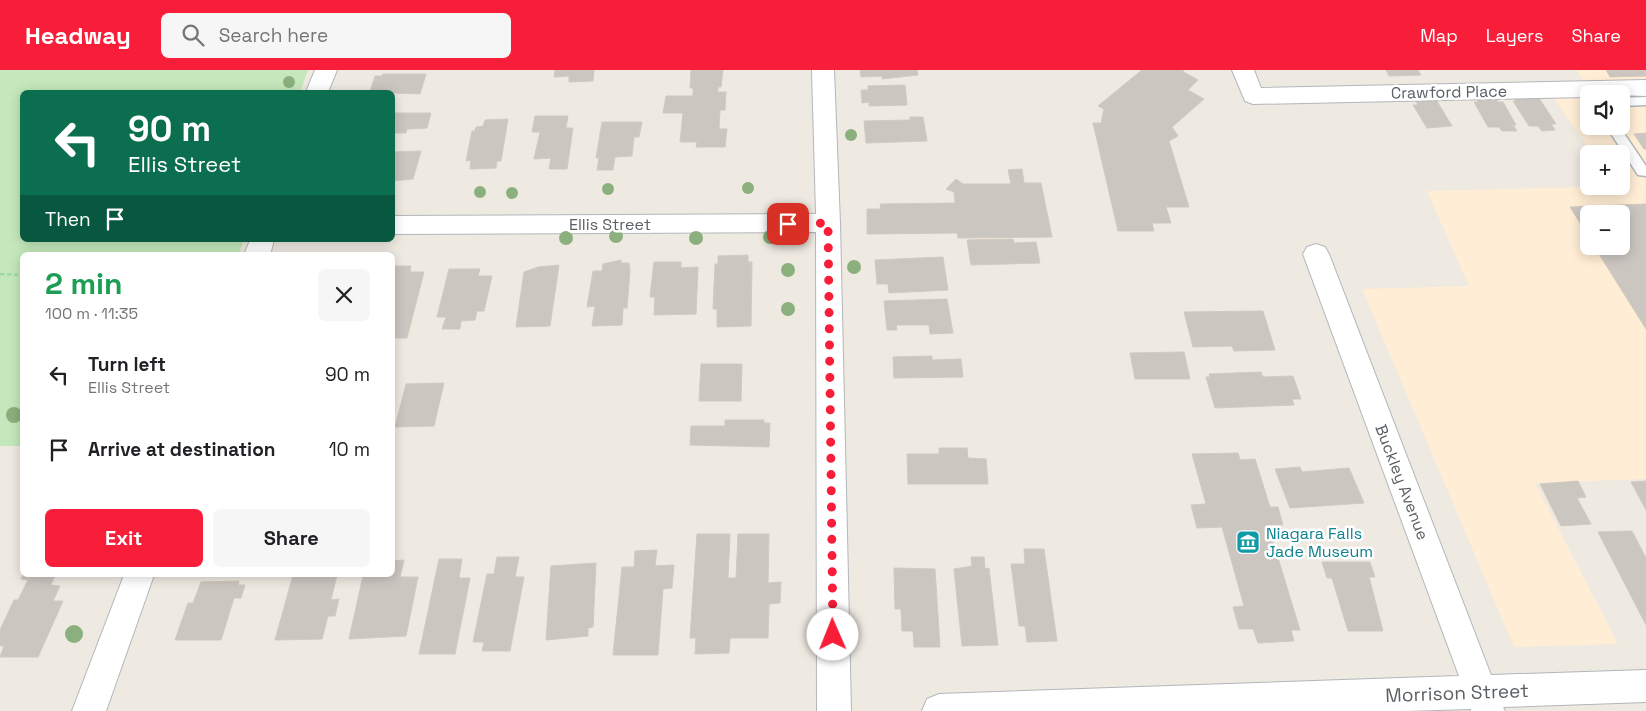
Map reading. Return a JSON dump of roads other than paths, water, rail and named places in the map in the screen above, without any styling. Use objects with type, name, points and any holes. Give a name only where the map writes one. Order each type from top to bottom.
[{"type":"street","points":[[318,90],[326,70]]},
{"type":"street","points":[[823,70],[828,223],[834,711]]},
{"type":"street","name":"Crawford Place","points":[[1243,70],[1253,96],[1646,88]]},
{"type":"street","name":"Ellis Street","points":[[395,225],[828,223]]},
{"type":"street","name":"Buckley Avenue","points":[[1316,254],[1484,701]]},
{"type":"street","points":[[89,711],[139,577]]},
{"type":"street","name":"Morrison Street","points":[[939,711],[1484,701],[1646,686]]},
{"type":"lane","points":[[1630,102],[1646,101]]},
{"type":"lane","points":[[1618,135],[1643,172]]},
{"type":"place","name":"Niagara Falls Jade Museum","points":[[1248,542]]}]
